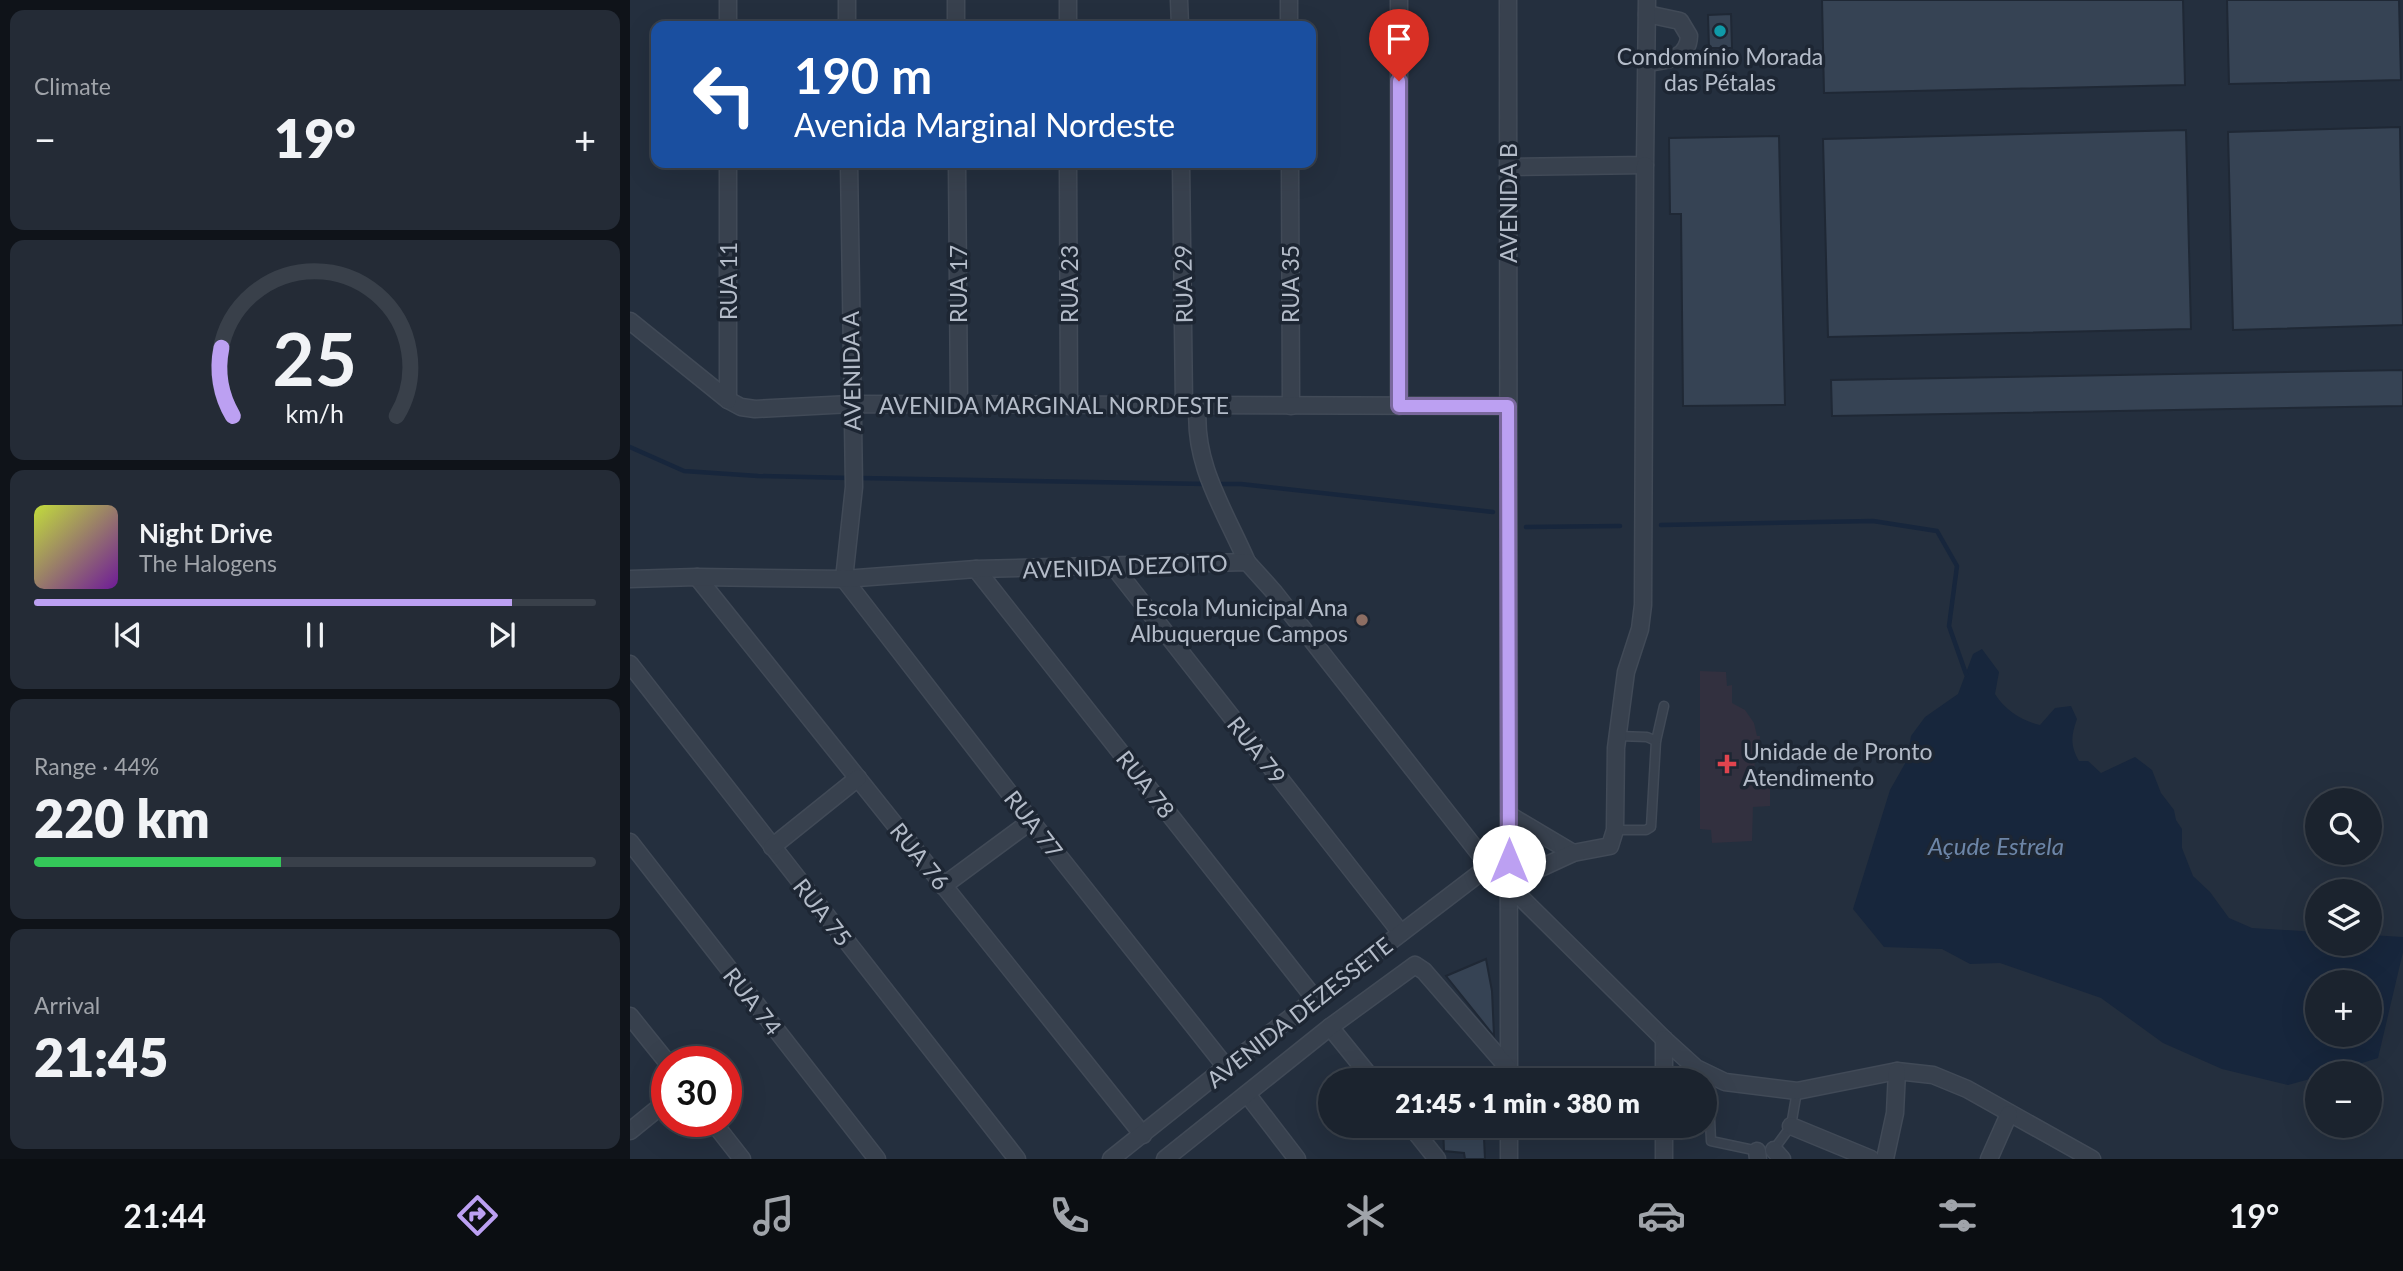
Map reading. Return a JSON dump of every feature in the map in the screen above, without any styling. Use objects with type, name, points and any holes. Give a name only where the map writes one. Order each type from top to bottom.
[{"type":"street","points":[[728,0],[728,21]]},
{"type":"street","points":[[847,0],[847,21]]},
{"type":"street","points":[[956,0],[956,21]]},
{"type":"street","points":[[1068,0],[1068,21]]},
{"type":"street","points":[[1180,0],[1180,21]]},
{"type":"street","points":[[1289,0],[1289,21]]},
{"type":"street","points":[[1399,0],[1399,406]]},
{"type":"street","name":"AVENIDA B","points":[[1508,0],[1509,815],[1512,887],[1509,1068]]},
{"type":"street","points":[[1512,887],[1534,871],[1573,853],[1610,846],[1615,830],[1618,736],[1626,671],[1640,629],[1643,605],[1647,7],[1680,21],[1688,30],[1689,36],[1687,47],[1679,56],[1647,63]]},
{"type":"street","points":[[1508,167],[1645,165]]},
{"type":"street","name":"RUA 11","points":[[728,168],[728,400]]},
{"type":"street","name":"AVENIDA A","points":[[844,579],[854,486],[849,168]]},
{"type":"street","name":"RUA 17","points":[[957,168],[959,405]]},
{"type":"street","name":"RUA 23","points":[[1068,168],[1069,406]]},
{"type":"street","name":"RUA 29","points":[[1181,168],[1191,405],[1197,421],[1200,453],[1215,494],[1247,562]]},
{"type":"street","name":"RUA 35","points":[[1290,168],[1291,405]]},
{"type":"street","name":"AVENIDA MARGINAL NORDESTE","points":[[630,321],[728,400],[741,407],[755,409],[851,404],[1508,406]]},
{"type":"street","name":"AVENIDA DEZOITO","points":[[630,579],[844,579],[976,569],[1247,562],[1274,592],[1489,866],[1696,1068]]},
{"type":"street","name":"RUA 79","points":[[1114,567],[1401,933]]},
{"type":"street","name":"RUA 78","points":[[976,569],[1315,999]]},
{"type":"street","name":"RUA 76","points":[[697,577],[1143,1135]]},
{"type":"street","name":"RUA 77","points":[[844,579],[1226,1067]]},
{"type":"street","name":"RUA 75","points":[[630,664],[1017,1159]]},
{"type":"street","points":[[772,847],[858,778]]},
{"type":"street","points":[[1509,815],[1573,853]]},
{"type":"street","points":[[943,886],[1031,821]]},
{"type":"street","name":"RUA 74","points":[[630,842],[877,1159]]},
{"type":"street","name":"AVENIDA DEZESSETE","points":[[1111,1159],[1226,1067],[1489,866]]},
{"type":"street","name":"AVENIDA DEZESSETE","points":[[1165,1159],[1330,1027],[1411,967],[1420,967],[1503,1068]]},
{"type":"street","points":[[630,1016],[654,1046]]},
{"type":"street","points":[[1330,1027],[1363,1068]]},
{"type":"street","points":[[1664,1039],[1664,1068]]},
{"type":"street","points":[[1717,1078],[1733,1084],[1797,1091],[1898,1071],[1933,1075],[2092,1159]]},
{"type":"street","points":[[1885,1159],[1892,1134],[1898,1071]]},
{"type":"street","points":[[1247,1094],[1297,1159]]},
{"type":"street","points":[[630,1131],[651,1114]]},
{"type":"street","points":[[1989,1159],[2009,1114]]},
{"type":"street","points":[[1791,1126],[1871,1159]]},
{"type":"street","points":[[725,1137],[742,1159]]},
{"type":"street","points":[[1420,1138],[1437,1159]]},
{"type":"street","points":[[1509,1138],[1510,1159]]},
{"type":"street","points":[[1664,1138],[1664,1159]]},
{"type":"lane","points":[[1615,830],[1646,830],[1651,827],[1656,741],[1664,706]]},
{"type":"lane","points":[[1618,736],[1647,737],[1656,741]]},
{"type":"lane","points":[[1711,1138],[1711,1141],[1758,1155],[1778,1154],[1791,1126],[1797,1091]]},
{"type":"shaded area","name":"Unidade de Pronto Atendimento","points":[[1700,671],[1726,672],[1727,686],[1732,685],[1732,703],[1745,710],[1754,723],[1757,736],[1760,736],[1759,749],[1755,751],[1754,783],[1770,778],[1770,806],[1753,807],[1752,841],[1712,843],[1711,830],[1700,829]]},
{"type":"water","name":"Açude Estrela","points":[[1982,649],[1999,672],[1995,694],[2020,718],[2040,725],[2055,708],[2071,706],[2077,719],[2072,740],[2079,761],[2088,761],[2101,773],[2135,757],[2152,770],[2161,793],[2174,810],[2182,829],[2182,848],[2193,876],[2210,892],[2229,918],[2252,928],[2305,931],[2305,956],[2382,956],[2382,936],[2403,937],[2403,952],[2382,1041],[2382,970],[2305,970],[2305,1047],[2381,1047],[2378,1058],[2368,1061],[2305,1061],[2305,1080],[2288,1085],[2222,1069],[2163,1043],[2101,998],[2000,963],[1970,964],[1942,949],[1884,947],[1853,909],[1890,790],[1907,760],[1911,736],[1925,717],[1958,694],[1973,654]]},
{"type":"building","points":[[1822,0],[2183,0],[2185,85],[1824,93]]},
{"type":"building","points":[[2227,0],[2399,0],[2401,80],[2229,84]]},
{"type":"building","name":"Condomínio Morada das Pétalas","points":[[1731,14],[1732,48],[1709,48],[1708,15]]},
{"type":"building","points":[[2400,127],[2403,325],[2233,330],[2228,132]]},
{"type":"building","points":[[2186,130],[2191,329],[1828,337],[1823,139]]},
{"type":"building","points":[[1779,136],[1785,405],[1683,406],[1681,214],[1670,214],[1669,138]]},
{"type":"building","points":[[2403,370],[2403,406],[1832,416],[1831,380]]},
{"type":"building","points":[[1486,959],[1492,991],[1494,1036],[1446,976]]},
{"type":"building","points":[[1443,1138],[1484,1138],[1485,1159],[1465,1159],[1464,1153],[1444,1151]]},
{"type":"waterway","points":[[630,447],[684,471],[850,478]]},
{"type":"waterway","points":[[859,478],[1207,484]]},
{"type":"waterway","points":[[1216,484],[1241,484],[1493,512]]},
{"type":"waterway","points":[[1661,525],[1873,521],[1937,531],[1957,566],[1949,626],[1966,674]]},
{"type":"waterway","points":[[1526,527],[1620,526]]},
{"type":"place","name":"Condomínio Morada das Pétalas","points":[[1720,31]]},
{"type":"place","name":"Escola Municipal Ana Albuquerque Campos","points":[[1362,620]]},
{"type":"place","name":"Unidade de Pronto Atendimento","points":[[1727,764]]},
{"type":"route","points":[[1399,81],[1399,406],[1508,406],[1509,861]]}]
